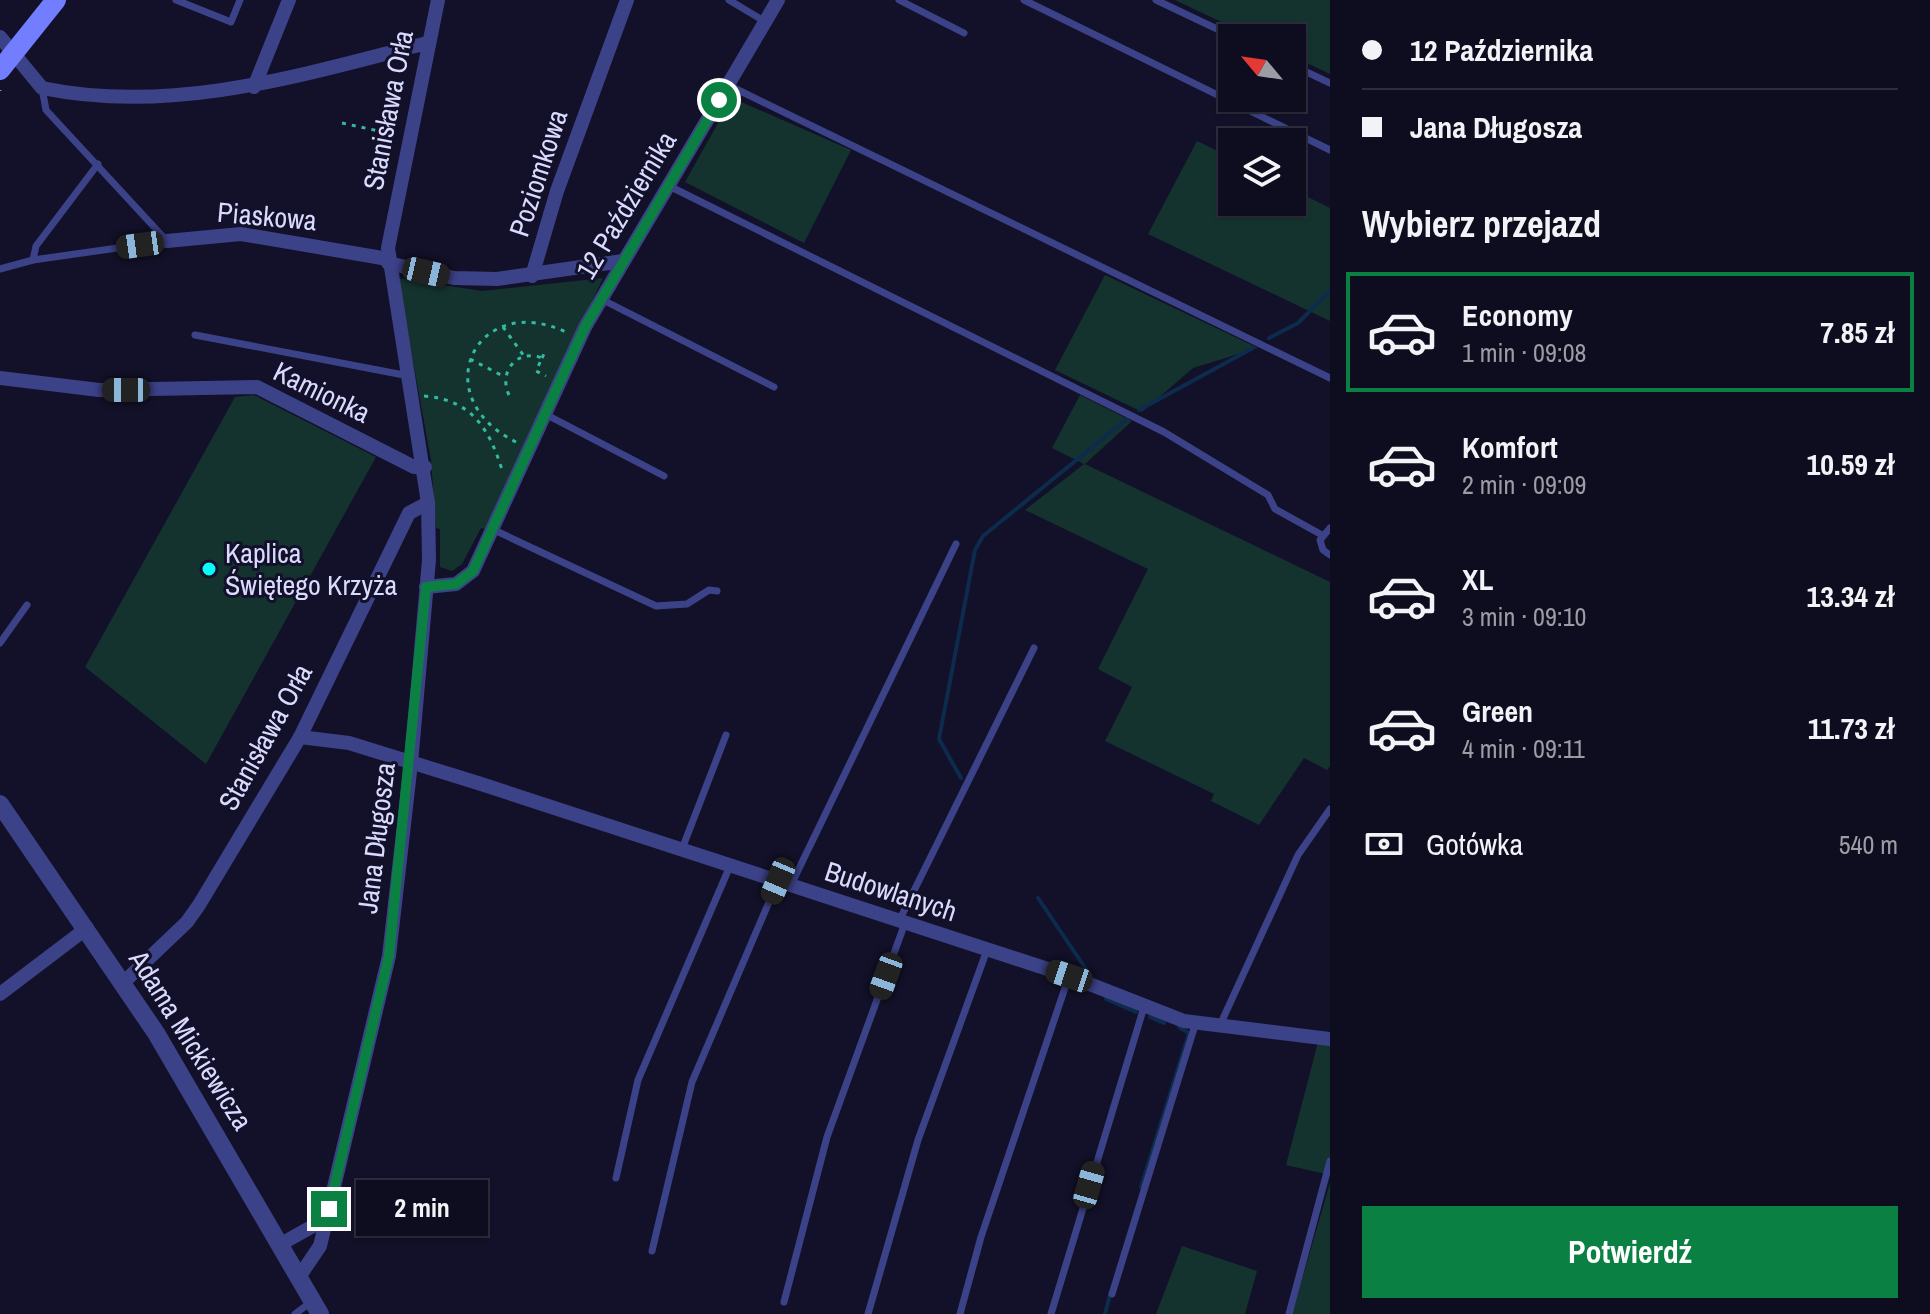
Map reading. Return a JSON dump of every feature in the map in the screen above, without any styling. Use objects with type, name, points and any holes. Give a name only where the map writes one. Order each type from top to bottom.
[{"type":"main road","points":[[0,70],[56,0]]},
{"type":"street","points":[[254,87],[289,0]]},
{"type":"street","name":"Stanisława Orła","points":[[425,467],[388,261],[427,43],[438,0]]},
{"type":"street","name":"Poziomkowa","points":[[623,261],[532,276],[557,191],[627,0]]},
{"type":"street","name":"12 Października","points":[[426,587],[456,584],[469,577],[601,298],[778,0]]},
{"type":"street","points":[[0,37],[42,88],[126,98],[254,87],[427,43]]},
{"type":"street","name":"Piaskowa","points":[[167,241],[241,234],[388,261],[454,278],[532,276]]},
{"type":"street","name":"Kamionka","points":[[0,378],[99,390],[257,387],[414,467],[425,467]]},
{"type":"street","name":"Jana Długosza","points":[[299,1277],[320,1246],[389,956],[411,763],[426,587],[428,503],[425,467]]},
{"type":"street","name":"Stanisława Orła","points":[[124,982],[187,922],[300,737],[409,513],[428,503]]},
{"type":"street","name":"Budowlanych","points":[[300,737],[349,743],[1069,976],[1144,1007],[1196,1022],[1330,1039]]},
{"type":"street","name":"Adama Mickiewicza","points":[[0,804],[124,982],[316,1307]]},
{"type":"street","points":[[0,994],[87,928]]},
{"type":"street","points":[[281,1244],[313,1226],[329,1209]]},
{"type":"lane","points":[[176,0],[231,22],[240,0]]},
{"type":"lane","points":[[729,0],[764,21]]},
{"type":"lane","points":[[899,0],[964,33]]},
{"type":"lane","points":[[1024,0],[1330,150]]},
{"type":"lane","points":[[1156,0],[1218,29]]},
{"type":"lane","points":[[1306,72],[1330,83]]},
{"type":"lane","points":[[728,85],[1330,378]]},
{"type":"lane","points":[[42,88],[46,110],[167,241]]},
{"type":"lane","points":[[33,260],[36,246],[98,164]]},
{"type":"lane","points":[[669,186],[1164,432],[1268,495],[1275,509],[1322,535]]},
{"type":"lane","name":"Piaskowa","points":[[0,269],[33,260],[167,241]]},
{"type":"lane","points":[[601,298],[774,387]]},
{"type":"lane","points":[[195,335],[410,376]]},
{"type":"lane","points":[[545,414],[664,476]]},
{"type":"lane","points":[[1330,528],[1322,535],[1321,546],[1330,555]]},
{"type":"lane","points":[[492,529],[656,606],[687,604],[709,590],[717,591]]},
{"type":"lane","points":[[652,1251],[692,1082],[784,883],[956,544]]},
{"type":"lane","points":[[0,643],[27,605]]},
{"type":"lane","points":[[784,1302],[827,1137],[902,922],[1034,648]]},
{"type":"lane","points":[[681,850],[726,735]]},
{"type":"lane","points":[[1220,1025],[1298,855],[1330,809]]},
{"type":"lane","points":[[616,1178],[638,1080],[730,866]]},
{"type":"lane","points":[[868,1314],[918,1140],[987,950]]},
{"type":"lane","points":[[960,1314],[995,1194],[1069,976]]},
{"type":"lane","points":[[1051,1314],[1144,1007]]},
{"type":"lane","points":[[1112,1294],[1196,1022]]},
{"type":"lane","points":[[1289,1314],[1330,1161]]},
{"type":"lane","points":[[295,1314],[316,1307]]},
{"type":"path","points":[[342,123],[409,138]]},
{"type":"path","points":[[505,480],[490,435],[471,396],[470,359],[479,342],[503,327],[532,320],[571,335]]},
{"type":"path","points":[[503,327],[524,356]]},
{"type":"path","points":[[546,350],[536,371],[552,379]]},
{"type":"path","points":[[509,395],[505,377],[511,364],[524,356],[542,358]]},
{"type":"path","points":[[470,359],[505,377]]},
{"type":"path","points":[[413,397],[445,399],[465,408],[522,445]]},
{"type":"green space","points":[[1175,0],[1330,0],[1330,74],[1306,63],[1306,24],[1226,24]]},
{"type":"green space","points":[[732,98],[851,150],[804,243],[685,182]]},
{"type":"green space","points":[[1197,141],[1218,151],[1218,216],[1306,216],[1306,196],[1330,208],[1330,321],[1148,234]]},
{"type":"green space","points":[[1105,275],[1258,348],[1193,368],[1142,412],[1055,370]]},
{"type":"green space","points":[[398,278],[482,291],[603,278],[485,529],[481,528],[462,564],[452,571],[440,567],[440,529],[436,528],[431,460]]},
{"type":"green space","points":[[254,395],[376,457],[206,764],[85,667],[235,397]]},
{"type":"green space","points":[[1080,395],[1132,421],[1085,464],[1330,582],[1330,766],[1327,770],[1304,758],[1259,825],[1211,801],[1214,794],[1105,741],[1132,687],[1098,669],[1148,569],[1025,510],[1084,464],[1052,448]]},
{"type":"green space","points":[[1318,1042],[1330,1044],[1330,1175],[1286,1165]]},
{"type":"green space","points":[[1330,1183],[1330,1314],[1292,1314]]},
{"type":"green space","points":[[1182,1246],[1257,1271],[1245,1314],[1156,1314]]},
{"type":"waterway","points":[[1269,338],[1298,323],[1330,291]]},
{"type":"waterway","points":[[1139,410],[1253,348]]},
{"type":"waterway","points":[[961,778],[939,739],[975,550],[983,536],[1127,419]]},
{"type":"waterway","points":[[1038,898],[1090,975]]},
{"type":"waterway","points":[[1106,999],[1136,1012]]},
{"type":"waterway","points":[[1150,1017],[1164,1023]]},
{"type":"waterway","points":[[1141,1187],[1189,1033],[1179,1027]]},
{"type":"waterway","points":[[1105,1314],[1111,1291]]},
{"type":"place","name":"Kaplica Świętego Krzyża","points":[[209,569]]},
{"type":"route","points":[[329,1209],[389,956],[411,763],[426,587],[463,582],[473,571],[598,302],[719,100]]}]
